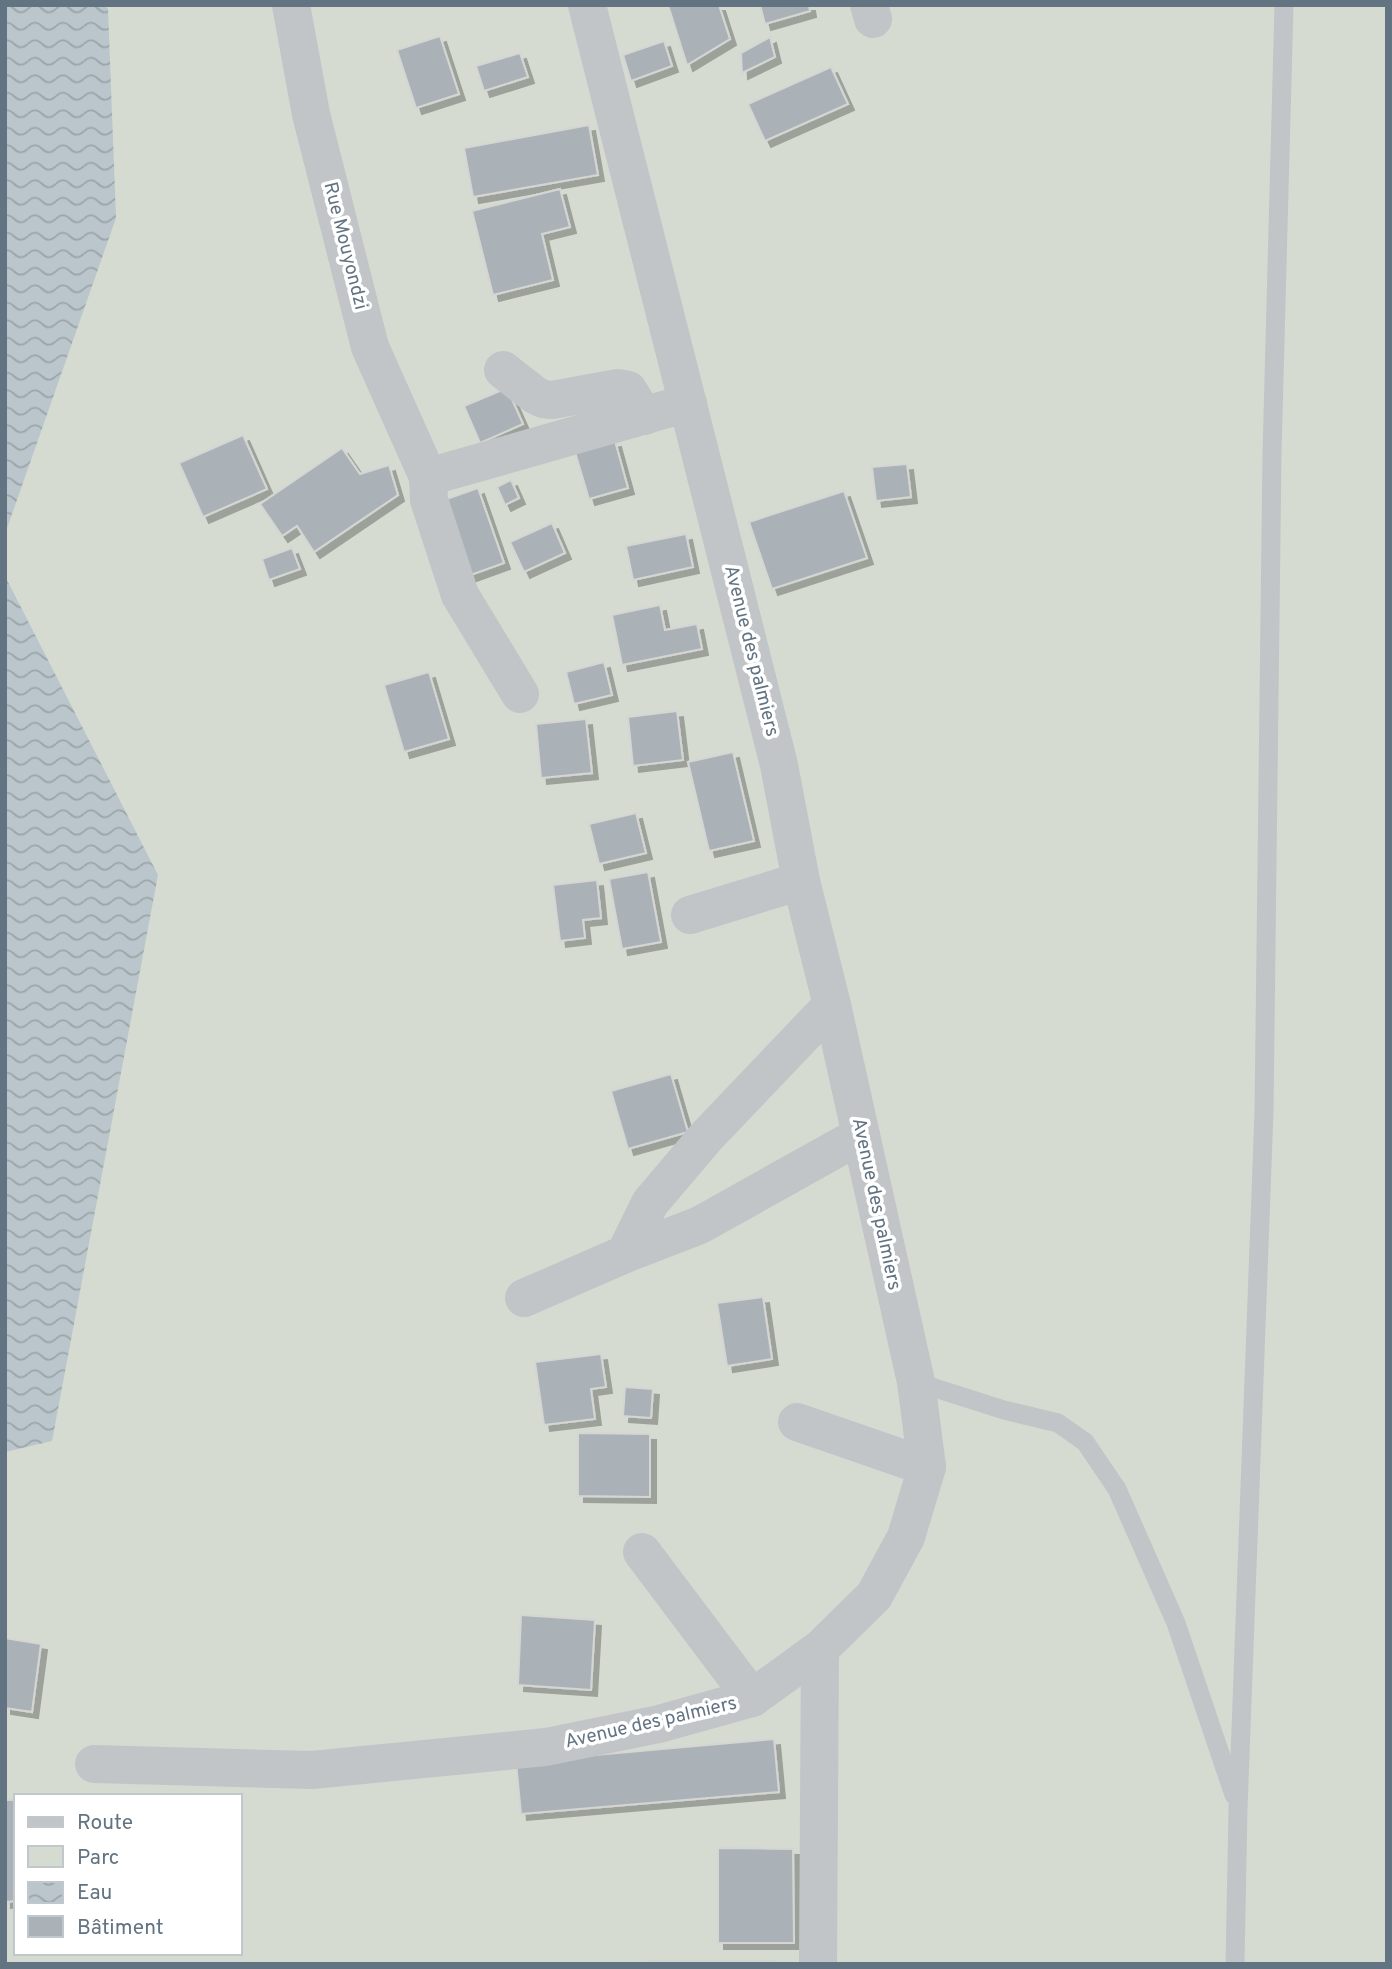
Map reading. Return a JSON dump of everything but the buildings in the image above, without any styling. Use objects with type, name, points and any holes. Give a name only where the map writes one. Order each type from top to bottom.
[{"type":"street","name":"Rue Mouyondzi","points":[[292,5],[311,114],[370,346],[428,477],[429,500],[460,595],[520,694]]},
{"type":"street","name":"Avenue des palmiers","points":[[94,1764],[312,1770],[533,1749],[659,1724],[752,1698],[820,1649],[874,1597],[906,1537],[927,1467],[916,1382],[832,1005],[801,881],[779,765],[587,5]]},
{"type":"street","points":[[503,370],[535,396],[552,400],[618,388],[628,390],[644,416]]},
{"type":"street","points":[[428,477],[688,403]]},
{"type":"street","points":[[690,915],[801,881]]},
{"type":"street","points":[[625,1254],[650,1203],[706,1137],[832,1005]]},
{"type":"street","points":[[524,1298],[700,1225],[861,1135]]},
{"type":"street","points":[[797,1422],[927,1467]]},
{"type":"street","points":[[642,1552],[752,1698]]},
{"type":"street","points":[[818,1964],[820,1649]]},
{"type":"lane","points":[[1235,1964],[1238,1809],[1264,1112],[1272,453],[1284,5]]},
{"type":"lane","points":[[916,1382],[1004,1410],[1058,1423],[1084,1443],[1117,1489],[1177,1623],[1238,1809]]},
{"type":"green space","points":[[5,5],[1387,5],[1387,1964],[5,1964]]},
{"type":"water","points":[[5,5],[105,5],[108,9],[116,218],[5,534]]},
{"type":"water","points":[[5,576],[158,875],[52,1441],[5,1452]]}]
